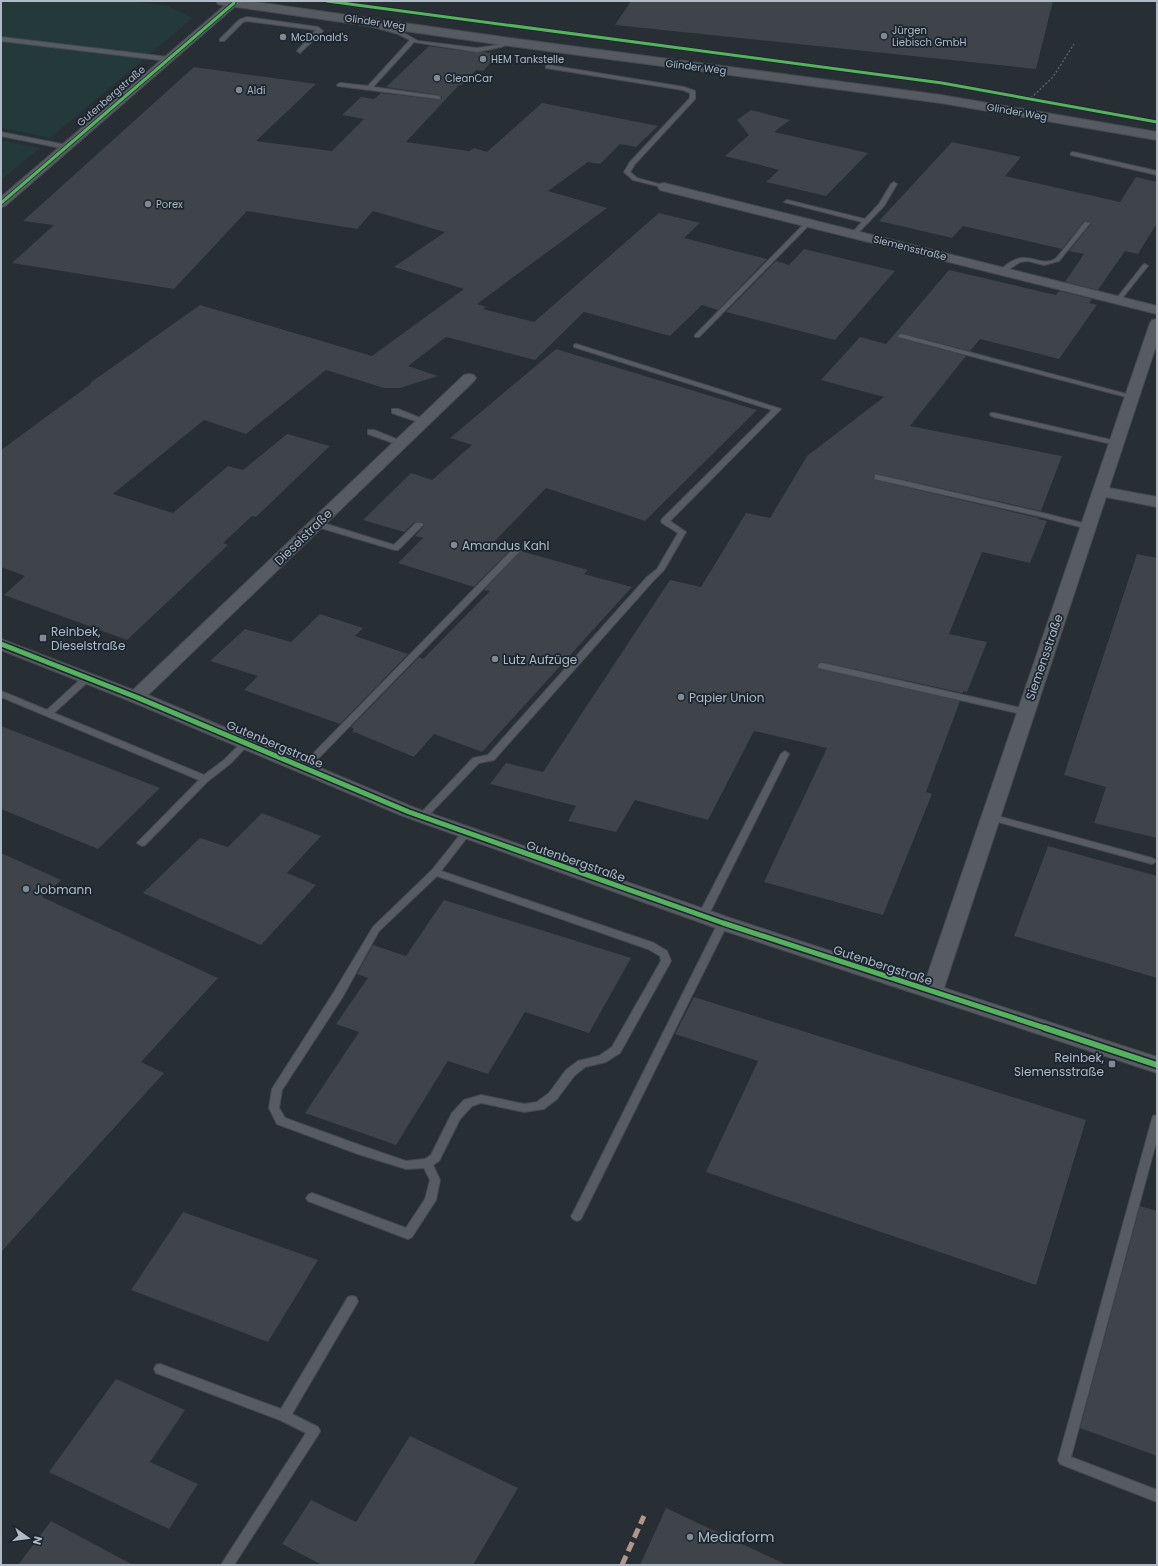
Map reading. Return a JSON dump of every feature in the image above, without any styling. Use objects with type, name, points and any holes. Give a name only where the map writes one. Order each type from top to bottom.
[{"type":"main road","name":"Glinder Weg","points":[[231,2],[510,42],[941,99],[1157,136]]},
{"type":"street","name":"Gutenbergstraße","points":[[1,203],[168,59],[231,2]]},
{"type":"street","name":"Siemensstraße","points":[[664,187],[1157,310]]},
{"type":"street","name":"Siemensstraße","points":[[932,992],[1157,323]]},
{"type":"street","name":"Dieselstraße","points":[[136,697],[469,378]]},
{"type":"street","points":[[1100,491],[1157,502]]},
{"type":"street","name":"Gutenbergstraße","points":[[1,644],[136,697],[422,817],[723,923],[1157,1065]]},
{"type":"lane","points":[[344,17],[400,33],[417,42],[477,50],[499,46],[510,42]]},
{"type":"lane","points":[[222,40],[241,21],[247,19],[318,29],[320,31],[300,51]]},
{"type":"lane","points":[[1,40],[168,59]]},
{"type":"lane","points":[[369,88],[413,40]]},
{"type":"lane","points":[[548,67],[684,89],[693,92],[693,98],[632,163],[627,172],[635,179],[664,187]]},
{"type":"lane","points":[[340,85],[438,98]]},
{"type":"lane","points":[[1,134],[66,147]]},
{"type":"lane","points":[[1073,154],[1157,173]]},
{"type":"lane","points":[[854,234],[882,205],[894,184]]},
{"type":"lane","points":[[787,202],[867,221]]},
{"type":"lane","points":[[697,336],[808,223]]},
{"type":"lane","points":[[1003,272],[1012,263],[1018,260],[1028,259],[1044,263],[1057,260],[1087,224]]},
{"type":"lane","points":[[1118,300],[1145,266]]},
{"type":"lane","points":[[901,336],[1132,397]]},
{"type":"lane","points":[[422,817],[476,760],[491,758],[644,585],[660,570],[682,532],[665,521],[777,409],[576,346]]},
{"type":"lane","points":[[395,412],[424,421]]},
{"type":"lane","points":[[994,415],[1116,443]]},
{"type":"lane","points":[[371,432],[402,443]]},
{"type":"lane","points":[[878,477],[1043,515],[1088,527]]},
{"type":"lane","points":[[317,524],[396,548],[419,525]]},
{"type":"lane","points":[[304,768],[516,551]]},
{"type":"lane","points":[[822,666],[1026,712]]},
{"type":"lane","points":[[47,714],[87,678]]},
{"type":"lane","points":[[1,694],[205,779]]},
{"type":"lane","points":[[142,843],[205,779],[227,762],[246,743]]},
{"type":"lane","points":[[703,916],[785,754]]},
{"type":"lane","points":[[990,816],[1152,861]]},
{"type":"lane","points":[[435,872],[651,946],[664,954],[666,961],[616,1050],[602,1059],[582,1064],[570,1073],[553,1096],[540,1106],[524,1108],[481,1099],[468,1103],[456,1116],[435,1158],[427,1163],[406,1165],[362,1151],[281,1121],[274,1108],[277,1089],[338,995],[376,929],[435,872],[466,833]]},
{"type":"lane","points":[[577,1216],[723,923]]},
{"type":"lane","points":[[1157,1119],[1064,1460],[1157,1496]]},
{"type":"lane","points":[[312,1198],[408,1234],[430,1200],[435,1180],[427,1163]]},
{"type":"lane","points":[[284,1416],[352,1301]]},
{"type":"lane","points":[[160,1369],[284,1416],[314,1431],[227,1565]]},
{"type":"path","points":[[1030,99],[1053,77],[1074,44]]},
{"type":"green space","points":[[1,1],[131,1],[168,6],[193,18],[50,138],[1,128]]},
{"type":"green space","points":[[1,140],[40,148],[1,180]]},
{"type":"building","name":"Jürgen Liebisch GmbH","points":[[631,1],[1053,1],[1036,69],[615,25]]},
{"type":"building","points":[[429,46],[477,53],[482,52],[498,54],[483,71],[476,70],[462,85],[459,85],[406,142],[469,151],[474,148],[487,152],[542,103],[658,126],[636,147],[620,144],[600,164],[588,162],[548,191],[607,208],[477,304],[486,307],[483,309],[534,322],[659,213],[700,223],[684,238],[767,259],[718,310],[702,305],[670,336],[584,312],[535,360],[446,337],[408,366],[438,376],[400,388],[384,388],[326,370],[246,434],[204,420],[113,494],[173,513],[228,466],[243,470],[287,434],[330,446],[256,517],[252,516],[223,543],[228,545],[127,640],[4,595],[25,576],[1,567],[1,450],[91,384],[90,383],[200,305],[372,356],[464,289],[394,267],[445,232],[373,211],[357,229],[247,211],[174,289],[12,263],[54,225],[23,221],[194,67],[316,84],[256,141],[332,151],[364,119],[342,115],[361,97],[374,99],[381,93],[441,100],[442,97],[438,95],[386,87]]},
{"type":"building","points":[[751,110],[790,120],[774,132],[868,153],[826,196],[766,182],[779,170],[725,156],[749,135],[737,120]]},
{"type":"building","points":[[952,142],[1021,157],[1005,176],[1120,202],[1136,177],[1157,182],[1157,223],[1138,254],[1125,251],[1098,290],[1065,282],[1084,254],[1069,251],[1091,224],[1090,222],[1084,221],[1062,249],[963,226],[952,238],[879,221]]},
{"type":"building","points":[[804,249],[895,271],[835,340],[726,312],[776,261],[789,265]]},
{"type":"building","points":[[949,270],[1056,295],[1059,291],[1092,299],[1089,303],[1097,305],[1059,359],[980,339],[970,351],[901,333],[897,336],[899,338],[966,356],[910,426],[1062,456],[1041,511],[878,474],[874,475],[875,480],[1047,521],[1030,563],[982,552],[949,634],[987,642],[967,692],[963,691],[963,693],[822,662],[817,665],[819,669],[960,701],[926,792],[932,794],[883,915],[764,882],[827,748],[754,731],[708,820],[635,800],[616,832],[568,821],[576,806],[490,784],[506,763],[543,772],[670,580],[701,587],[746,513],[770,518],[807,456],[884,397],[821,380],[860,337],[886,344]]},
{"type":"building","points":[[556,349],[757,410],[645,521],[546,488],[493,543],[511,549],[474,587],[398,563],[423,538],[415,536],[424,526],[423,522],[415,522],[404,532],[363,520],[411,473],[432,480],[472,445],[450,438]]},
{"type":"building","name":"Lutz Aufzüge","points":[[521,551],[588,570],[584,574],[632,587],[482,752],[434,734],[414,757],[352,731],[354,729],[351,727],[419,657],[423,659],[490,591],[484,590]]},
{"type":"building","points":[[1137,554],[1157,558],[1157,838],[1094,823],[1106,787],[1064,775]]},
{"type":"building","points":[[320,614],[363,628],[355,636],[408,654],[340,724],[244,690],[258,676],[210,661],[245,629],[291,642]]},
{"type":"building","points":[[1,726],[160,788],[98,849],[1,809]]},
{"type":"building","points":[[262,813],[321,836],[287,873],[316,885],[261,945],[143,893],[200,838],[228,847]]},
{"type":"building","points":[[1048,846],[1157,876],[1157,978],[1014,936]]},
{"type":"building","points":[[1,853],[61,880],[42,897],[218,978],[141,1062],[164,1073],[1,1252]]},
{"type":"building","points":[[444,900],[631,958],[589,1033],[525,1012],[488,1074],[448,1061],[396,1145],[305,1113],[359,1032],[336,1024],[368,978],[357,974],[373,945],[406,956]]},
{"type":"building","points":[[694,997],[1086,1120],[1036,1285],[706,1172],[758,1061],[675,1034]]},
{"type":"building","points":[[1140,1206],[1157,1211],[1157,1456],[1080,1428]]},
{"type":"building","points":[[183,1212],[318,1260],[268,1342],[131,1290]]},
{"type":"building","points":[[116,1379],[185,1410],[150,1462],[198,1484],[169,1529],[49,1472]]},
{"type":"building","points":[[410,1436],[518,1488],[473,1565],[322,1565],[282,1544],[311,1500],[356,1522]]},
{"type":"building","name":"Mediaform","points":[[666,1508],[787,1565],[640,1565]]},
{"type":"building","points":[[51,1521],[133,1565],[18,1565]]},
{"type":"marked path","points":[[622,1565],[644,1516]]},
{"type":"cycle path","points":[[327,1],[942,83],[1157,122]]},
{"type":"cycle path","points":[[1,203],[234,3]]},
{"type":"cycle path","points":[[1,644],[136,697],[409,812],[723,923],[1157,1065]]},
{"type":"place","name":"Jürgen Liebisch GmbH","points":[[884,36]]},
{"type":"place","name":"McDonald's","points":[[283,37]]},
{"type":"place","name":"HEM Tankstelle","points":[[483,59]]},
{"type":"place","name":"CleanCar","points":[[437,78]]},
{"type":"place","name":"Aldi","points":[[239,90]]},
{"type":"place","name":"Porex","points":[[148,204]]},
{"type":"place","name":"Amandus Kahl","points":[[454,545]]},
{"type":"place","name":"Reinbek, Dieselstraße","points":[[43,638]]},
{"type":"place","name":"Lutz Aufzüge","points":[[495,659]]},
{"type":"place","name":"Papier Union","points":[[681,697]]},
{"type":"place","name":"Jobmann","points":[[26,889]]},
{"type":"place","name":"Reinbek, Siemensstraße","points":[[1112,1064]]},
{"type":"place","name":"Mediaform","points":[[690,1537]]}]
